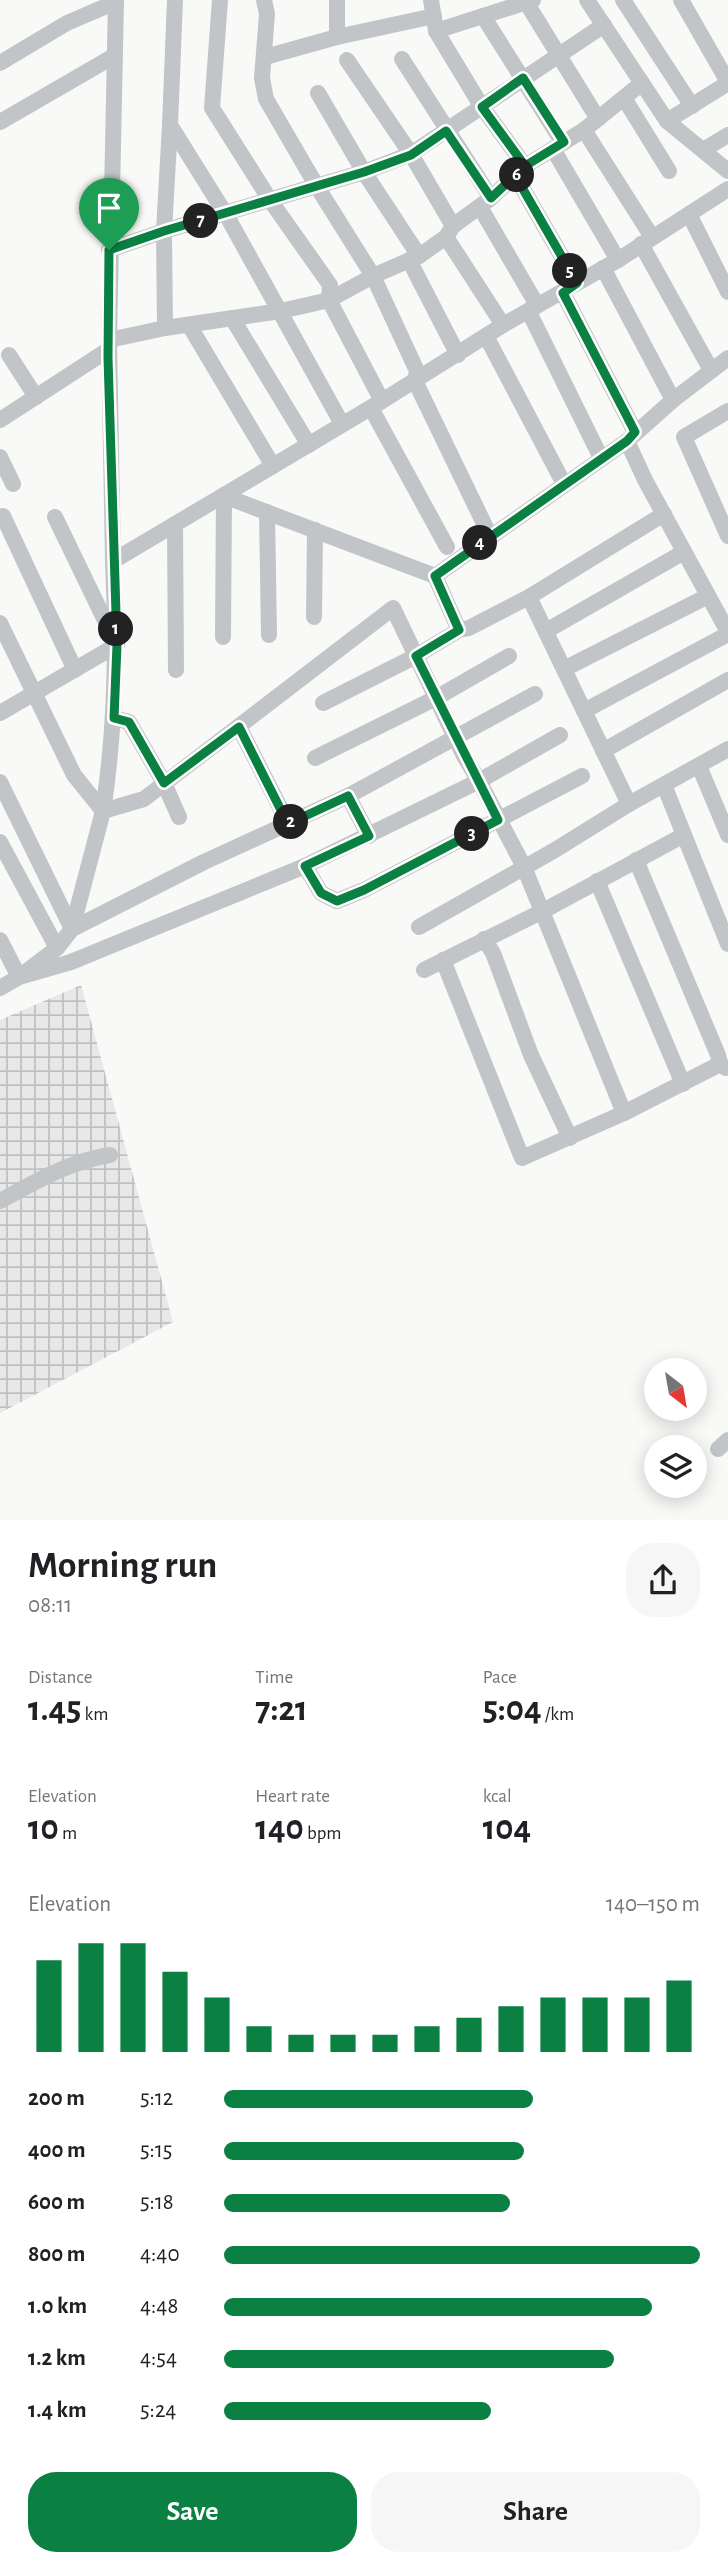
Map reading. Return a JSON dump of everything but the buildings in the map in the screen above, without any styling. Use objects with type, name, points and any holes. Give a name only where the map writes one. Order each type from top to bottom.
[{"type":"street","points":[[165,328],[164,231],[175,0]]},
{"type":"street","points":[[220,0],[212,108],[270,200],[330,285],[329,300],[376,405],[447,547]]},
{"type":"street","points":[[264,0],[267,14],[262,78],[266,99],[373,276],[417,370],[415,381],[490,536]]},
{"type":"street","points":[[337,0],[337,37]]},
{"type":"street","points":[[587,0],[667,121],[728,171]]},
{"type":"street","points":[[622,0],[692,106]]},
{"type":"street","points":[[667,121],[728,83],[681,0]]},
{"type":"street","points":[[0,63],[67,23],[116,1],[108,345],[117,645],[114,718],[103,811],[72,929],[57,948],[0,988]]},
{"type":"street","points":[[265,57],[434,15],[482,16],[530,1],[598,119]]},
{"type":"street","points":[[434,15],[482,107],[520,171],[664,514],[728,633],[584,710]]},
{"type":"street","points":[[482,16],[523,78],[618,260]]},
{"type":"street","points":[[109,250],[364,172],[411,155],[604,25]]},
{"type":"street","points":[[0,122],[114,56]]},
{"type":"street","points":[[402,59],[485,202],[601,458]]},
{"type":"street","points":[[347,60],[411,155],[503,325]]},
{"type":"street","points":[[0,420],[108,345],[165,328],[281,311],[329,300],[414,258],[520,171],[584,130],[642,83]]},
{"type":"street","points":[[318,93],[414,258],[458,355]]},
{"type":"street","points":[[624,98],[669,171]]},
{"type":"street","points":[[170,125],[226,214],[342,424]]},
{"type":"street","points":[[584,130],[647,241],[711,370]]},
{"type":"street","points":[[703,150],[728,135]]},
{"type":"street","points":[[113,561],[376,405],[503,325],[618,260],[728,189]]},
{"type":"street","points":[[689,214],[728,292]]},
{"type":"street","points":[[603,268],[673,400]]},
{"type":"street","points":[[232,318],[309,445]]},
{"type":"street","points":[[189,325],[273,466]]},
{"type":"street","points":[[486,336],[564,484]]},
{"type":"street","points":[[9,355],[36,397]]},
{"type":"street","points":[[435,576],[631,436],[728,358]]},
{"type":"street","points":[[726,417],[684,437],[728,537]]},
{"type":"street","points":[[0,457],[13,484]]},
{"type":"street","points":[[224,496],[435,576],[459,630]]},
{"type":"street","points":[[223,637],[224,496]]},
{"type":"street","points":[[267,512],[269,635]]},
{"type":"street","points":[[323,703],[416,656],[459,630],[469,628],[529,597],[664,514]]},
{"type":"street","points":[[3,516],[75,670]]},
{"type":"street","points":[[55,517],[117,645]]},
{"type":"street","points":[[175,525],[176,670]]},
{"type":"street","points":[[314,617],[315,530]]},
{"type":"street","points":[[546,631],[684,552]]},
{"type":"street","points":[[564,669],[708,596]]},
{"type":"street","points":[[529,597],[629,804]]},
{"type":"street","points":[[103,811],[144,799],[393,608],[436,698],[524,867],[624,1113]]},
{"type":"street","points":[[0,623],[74,775],[103,811]]},
{"type":"street","points":[[0,713],[117,645]]},
{"type":"street","points":[[315,758],[436,698],[509,656]]},
{"type":"street","points":[[604,751],[728,680]]},
{"type":"street","points":[[72,929],[204,862],[348,796],[535,694]]},
{"type":"street","points":[[114,718],[129,722],[164,783],[179,817]]},
{"type":"street","points":[[239,727],[288,824]]},
{"type":"street","points":[[19,977],[71,962],[305,866],[479,781],[560,735]]},
{"type":"street","points":[[419,927],[728,749]]},
{"type":"street","points":[[699,766],[728,835]]},
{"type":"street","points":[[305,866],[321,893],[337,901],[364,890],[582,776]]},
{"type":"street","points":[[0,782],[72,929]]},
{"type":"street","points":[[664,785],[728,944]]},
{"type":"street","points":[[348,796],[369,836]]},
{"type":"street","points":[[424,970],[543,911],[684,835]]},
{"type":"street","points":[[0,842],[57,948]]},
{"type":"street","points":[[443,960],[522,1158],[683,1084],[723,1059],[636,860]]},
{"type":"street","points":[[597,881],[683,1084]]},
{"type":"street","points":[[484,939],[493,953],[531,1055],[570,1138]]},
{"type":"street","points":[[0,940],[19,977]]},
{"type":"street","points":[[0,1201],[59,1170],[89,1158],[110,1155]]},
{"type":"shaded area","points":[[81,985],[173,1322],[0,1413],[0,1020]]},
{"type":"route","points":[[109,250],[108,358],[117,645],[114,718],[129,722],[164,783],[239,727],[288,824],[348,796],[369,836],[305,866],[321,893],[337,901],[364,890],[498,820],[416,656],[459,630],[435,576],[627,441],[635,432],[563,293],[577,283],[516,177],[525,166],[564,142],[523,78],[482,107],[525,166],[491,198],[446,131],[411,155],[364,172],[109,250]]}]
